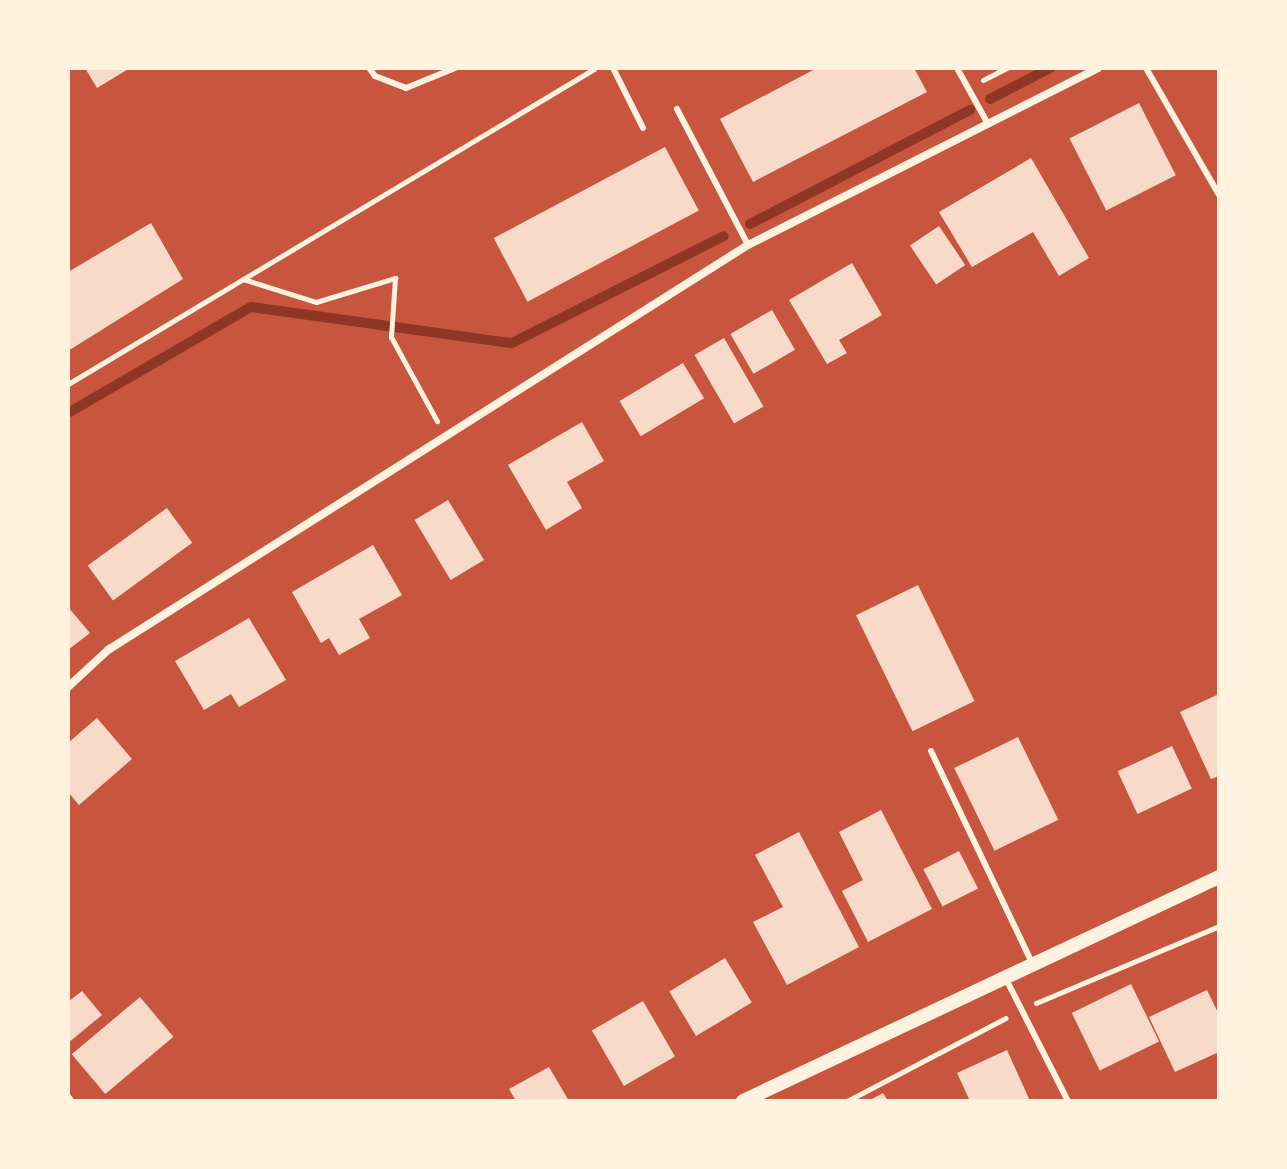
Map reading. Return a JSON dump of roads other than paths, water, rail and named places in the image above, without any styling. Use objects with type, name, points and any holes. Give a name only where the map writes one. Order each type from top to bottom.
[{"type":"street","points":[[68,687],[108,650],[748,245],[1098,68]]},
{"type":"street","points":[[743,1101],[1219,877]]},
{"type":"lane","points":[[369,68],[375,76],[406,88],[455,68]]},
{"type":"lane","points":[[613,68],[643,128]]},
{"type":"lane","points":[[957,68],[988,124]]},
{"type":"lane","points":[[1146,68],[1219,195]]},
{"type":"lane","points":[[677,109],[748,245]]},
{"type":"lane","points":[[931,751],[1032,963]]},
{"type":"lane","points":[[1005,976],[1068,1101]]},
{"type":"waterway","points":[[990,99],[1050,68]]},
{"type":"waterway","points":[[750,224],[970,110]]},
{"type":"waterway","points":[[68,413],[251,307],[512,343],[724,236]]}]
